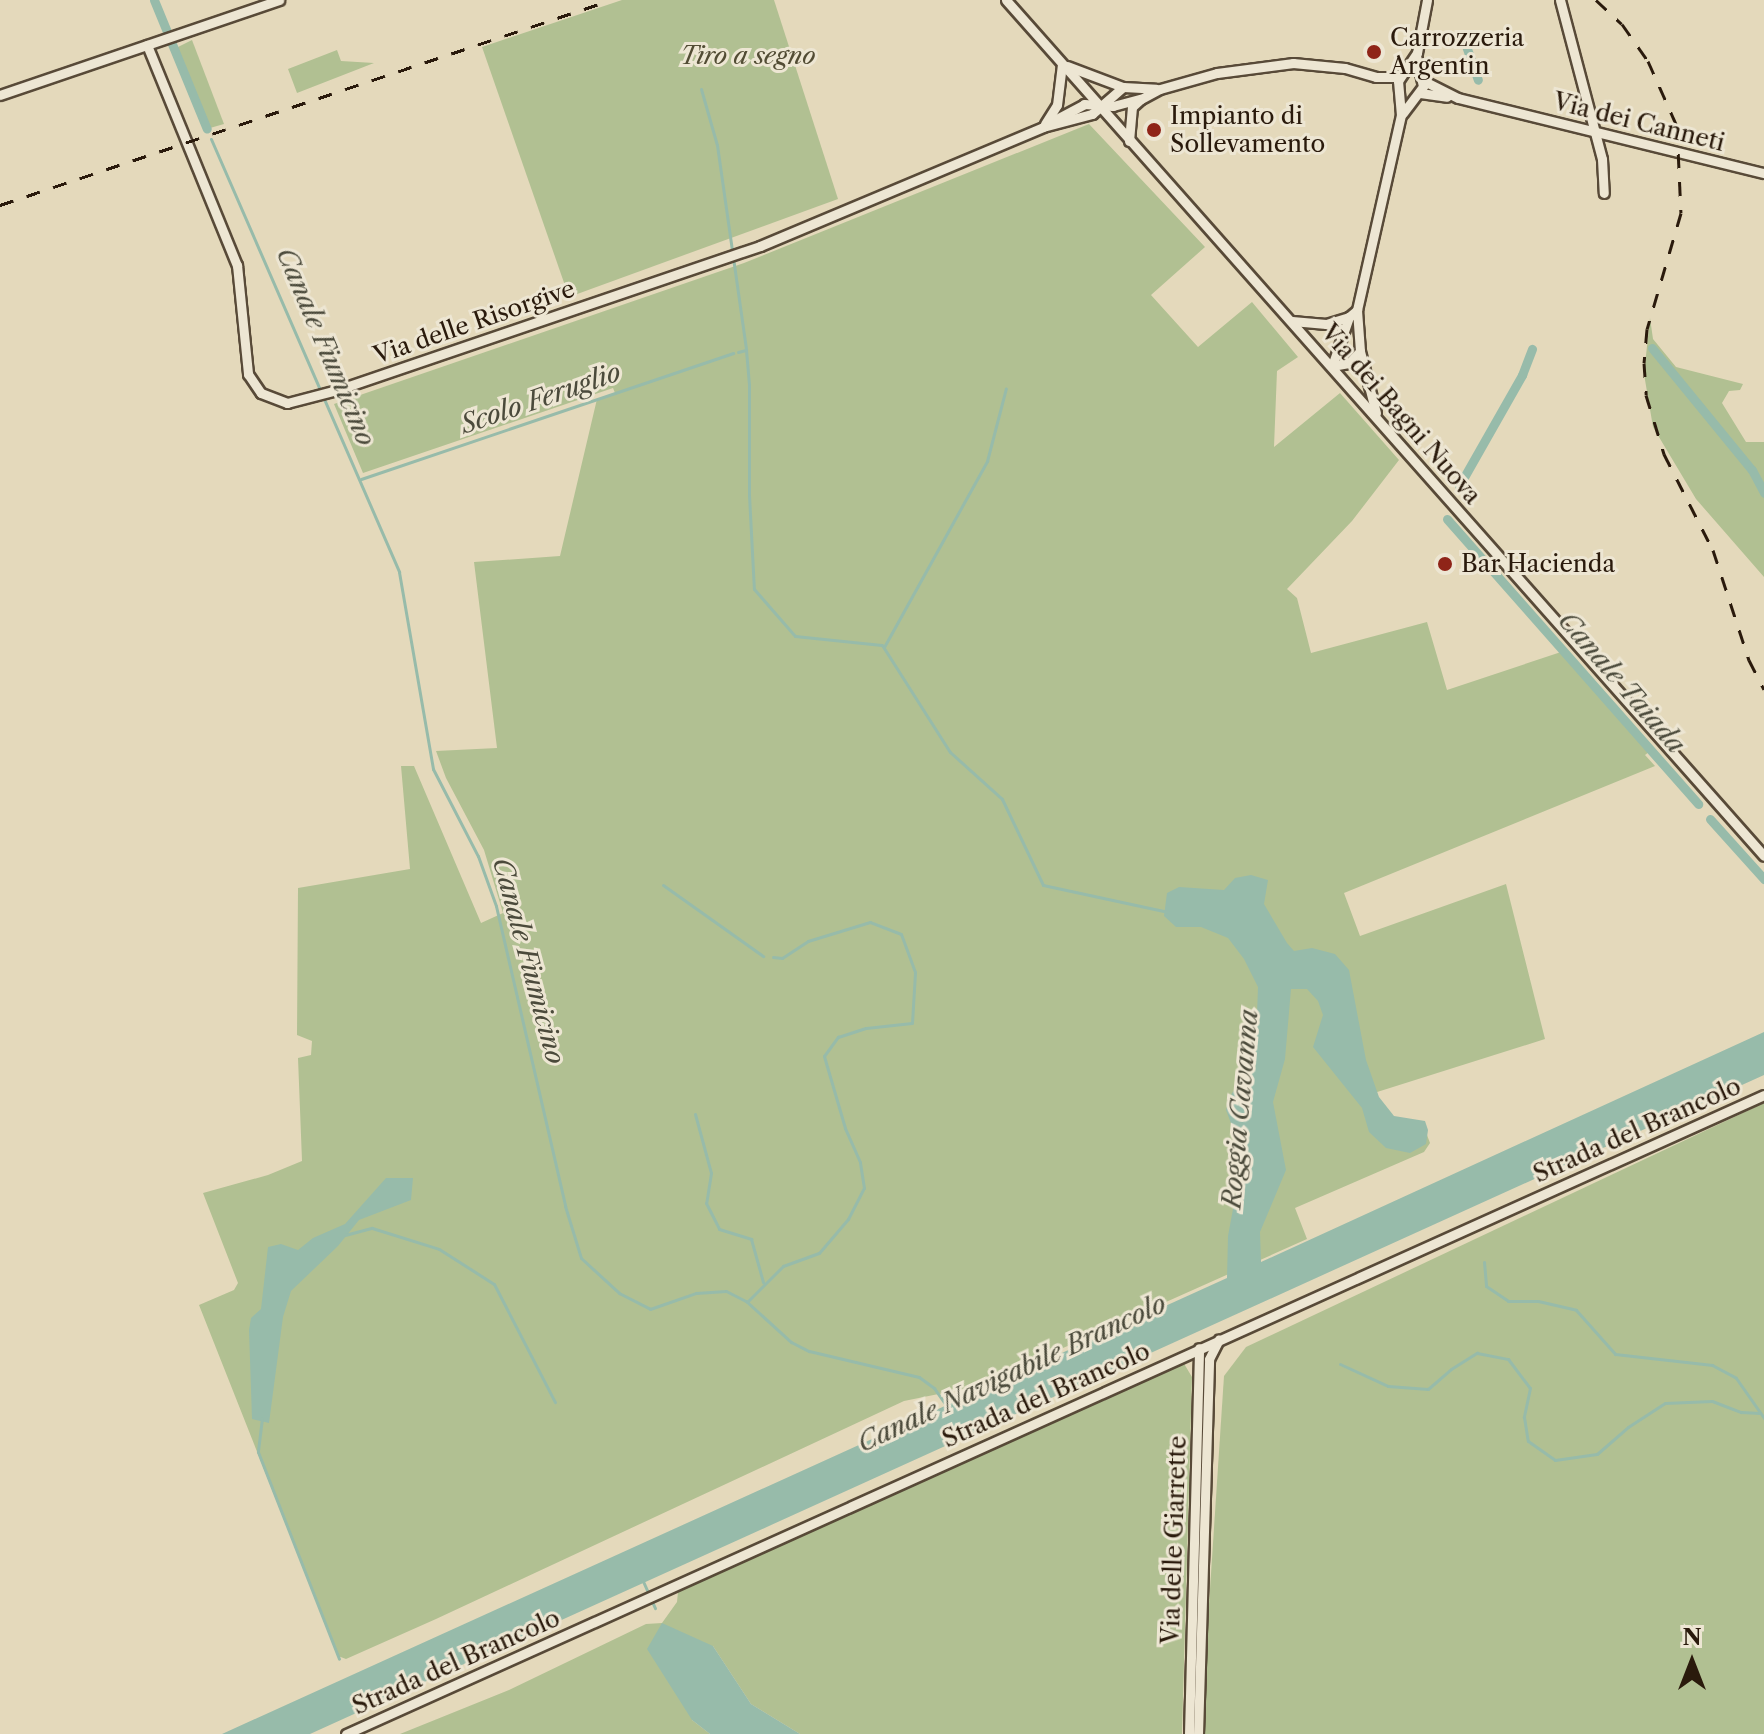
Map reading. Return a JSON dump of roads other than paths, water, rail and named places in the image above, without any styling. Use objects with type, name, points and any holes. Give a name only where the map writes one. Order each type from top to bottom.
[{"type":"street","points":[[0,95],[279,0]]},
{"type":"street","name":"Via dei Bagni Nuova","points":[[1006,0],[1764,856]]},
{"type":"street","points":[[1399,123],[1416,95],[1421,78],[1417,53],[1427,0]]},
{"type":"street","points":[[1560,0],[1606,177],[1604,193]]},
{"type":"street","name":"Via delle Risorgive","points":[[147,45],[237,265],[248,374],[254,386],[272,399],[287,403],[337,390],[760,246],[1043,127],[1084,104],[1099,106]]},
{"type":"street","points":[[1332,366],[1353,313],[1399,123],[1403,75],[1417,53]]},
{"type":"street","points":[[1099,106],[1141,99],[1160,89],[1239,69],[1293,63],[1345,68],[1376,77],[1400,92]]},
{"type":"street","points":[[1043,127],[1057,105],[1062,64],[1123,87],[1160,89]]},
{"type":"street","points":[[1376,77],[1403,75]]},
{"type":"street","name":"Via dei Canneti","points":[[1403,75],[1421,78],[1458,98]]},
{"type":"street","points":[[1099,106],[1123,87]]},
{"type":"street","name":"Via dei Canneti","points":[[1400,92],[1458,98],[1764,173]]},
{"type":"street","points":[[1129,141],[1132,107],[1141,99]]},
{"type":"street","points":[[1292,321],[1326,324],[1353,313]]},
{"type":"street","points":[[1353,313],[1377,418]]},
{"type":"street","points":[[1332,366],[1349,363],[1360,351]]},
{"type":"street","name":"Strada del Brancolo","points":[[346,1734],[1764,1095]]},
{"type":"street","name":"Via delle Giarrette","points":[[1189,1734],[1204,1361],[1214,1341]]},
{"type":"street","name":"Via delle Giarrette","points":[[1198,1734],[1204,1361],[1199,1348]]},
{"type":"street","points":[[1186,1354],[1204,1361]]},
{"type":"water","points":[[1251,875],[1268,880],[1264,904],[1294,951],[1312,948],[1335,954],[1349,970],[1366,1060],[1379,1097],[1394,1116],[1425,1121],[1428,1130],[1426,1144],[1410,1153],[1386,1148],[1369,1132],[1362,1108],[1313,1047],[1323,1015],[1318,1001],[1307,989],[1291,989],[1285,1059],[1273,1102],[1286,1170],[1260,1232],[1261,1262],[1764,1032],[1764,1075],[310,1734],[222,1734],[1227,1278],[1228,1236],[1243,1155],[1226,1110],[1232,1093],[1255,1070],[1258,987],[1244,959],[1228,938],[1201,927],[1176,927],[1164,916],[1167,893],[1179,887],[1224,890],[1235,878]]},
{"type":"water","points":[[386,1178],[413,1178],[411,1200],[359,1220],[338,1246],[291,1291],[283,1317],[269,1423],[252,1419],[249,1330],[251,1318],[261,1309],[268,1247],[281,1244],[298,1250],[313,1238],[345,1224]]},
{"type":"water","points":[[662,1623],[713,1646],[751,1704],[800,1734],[710,1734],[692,1720],[647,1649]]},
{"type":"waterway","name":"Canale Fiumicino","points":[[154,0],[207,129]]},
{"type":"waterway","points":[[1464,40],[1478,80]]},
{"type":"waterway","points":[[701,89],[717,145],[746,350]]},
{"type":"waterway","name":"Canale Fiumicino","points":[[211,139],[399,572],[433,769],[478,856],[496,906],[565,1206],[581,1258],[619,1293],[650,1309],[696,1293],[726,1291],[746,1301],[791,1342],[809,1351],[919,1377],[934,1388],[948,1408]]},
{"type":"waterway","points":[[1652,348],[1752,470],[1764,493]]},
{"type":"waterway","name":"Canale Taiada","points":[[1459,486],[1522,375],[1532,349]]},
{"type":"waterway","name":"Roggia Cavanna","points":[[738,352],[746,350],[749,384],[749,495],[754,589],[795,636],[882,645],[950,752],[1002,799],[1043,885],[1168,912]]},
{"type":"waterway","name":"Scolo Feruglio","points":[[361,479],[733,353]]},
{"type":"waterway","points":[[884,647],[987,461],[1006,388]]},
{"type":"waterway","name":"Canale Taiada","points":[[1447,519],[1698,804]]},
{"type":"waterway","name":"Canale Taiada","points":[[1710,819],[1764,879]]},
{"type":"waterway","points":[[663,885],[763,956]]},
{"type":"waterway","points":[[747,1302],[783,1266],[819,1253],[848,1219],[864,1188],[860,1162],[845,1128],[824,1056],[838,1037],[866,1028],[912,1023],[915,972],[901,934],[870,922],[808,941],[782,958],[773,957]]},
{"type":"waterway","points":[[695,1114],[711,1173],[706,1203],[719,1229],[751,1239],[763,1282]]},
{"type":"waterway","points":[[345,1235],[372,1228],[439,1249],[494,1284],[555,1402]]},
{"type":"waterway","name":"Roggia Cavanna","points":[[1484,1262],[1486,1286],[1508,1301],[1538,1301],[1576,1310],[1615,1354],[1712,1365],[1736,1378],[1764,1418]]},
{"type":"waterway","points":[[1340,1364],[1388,1386],[1428,1389],[1451,1369],[1477,1353],[1508,1359],[1530,1388],[1524,1417],[1528,1441],[1555,1460],[1597,1454],[1628,1427],[1665,1403],[1712,1401],[1741,1412],[1760,1413]]},
{"type":"waterway","points":[[262,1418],[258,1452],[339,1659]]},
{"type":"waterway","points":[[642,1579],[655,1608]]},
{"type":"railway","points":[[0,205],[611,0]]},
{"type":"railway","points":[[1596,0],[1622,24],[1648,61],[1677,126],[1681,213],[1647,329],[1644,363],[1646,395],[1664,454],[1713,550],[1749,660],[1764,689]]},
{"type":"place","name":"Carrozzeria Argentin","points":[[1374,52]]},
{"type":"place","name":"Impianto di Sollevamento","points":[[1154,130]]},
{"type":"place","name":"Bar Hacienda","points":[[1445,564]]},
{"type":"park label","name":"Tiro a segno","points":[[748,56]]},
{"type":"water label","name":"Canale Navigabile Brancolo","points":[[1012,1374]]}]
